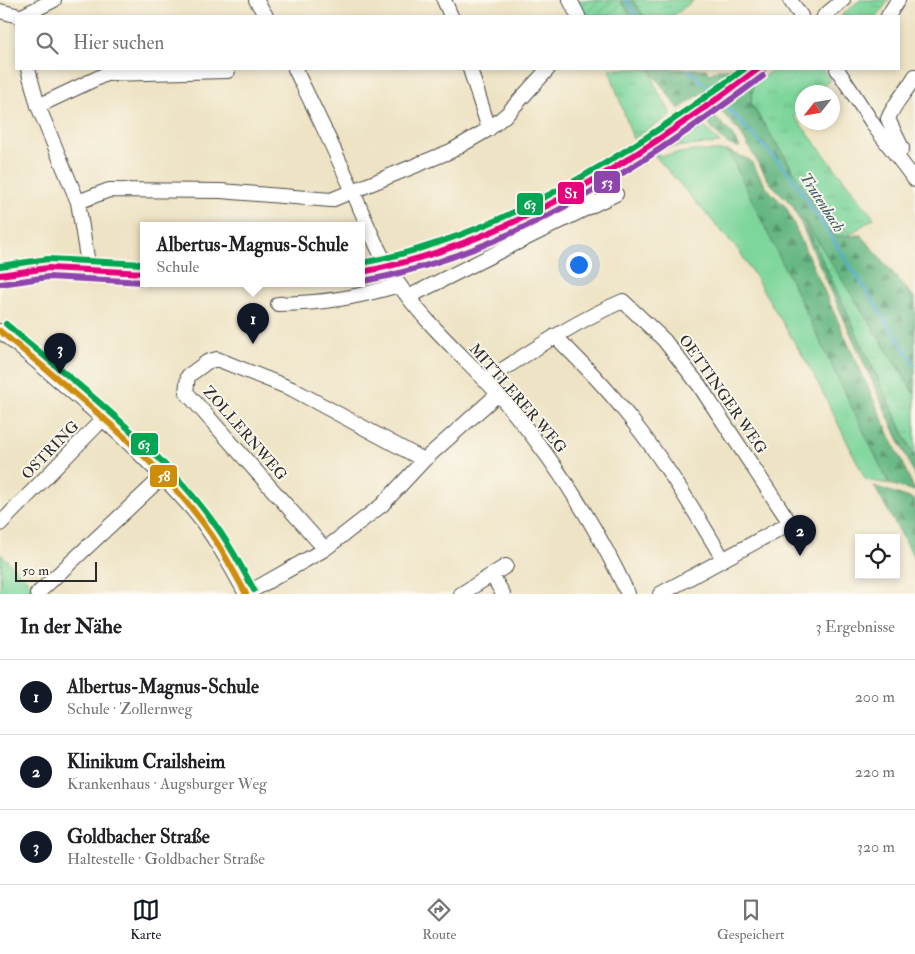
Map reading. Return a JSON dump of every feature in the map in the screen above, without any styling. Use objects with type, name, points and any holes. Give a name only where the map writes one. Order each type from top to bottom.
[{"type":"street","points":[[23,15],[54,0]]},
{"type":"street","points":[[256,0],[265,15]]},
{"type":"street","points":[[570,0],[578,15]]},
{"type":"street","points":[[790,0],[800,15]]},
{"type":"street","points":[[825,15],[843,0]]},
{"type":"street","points":[[889,15],[898,0]]},
{"type":"street","points":[[0,11],[17,15]]},
{"type":"street","points":[[28,70],[38,106],[78,202],[89,270]]},
{"type":"street","name":"MITTLERER WEG","points":[[295,70],[388,268],[408,297],[498,394],[554,462],[613,561],[628,594]]},
{"type":"street","points":[[470,70],[489,129]]},
{"type":"street","points":[[78,202],[109,190],[221,191],[331,200],[451,151],[489,129],[508,113],[547,70]]},
{"type":"street","points":[[365,272],[388,268],[441,254],[481,237],[582,185],[702,110],[757,70]]},
{"type":"street","points":[[838,70],[877,130],[915,180]]},
{"type":"street","points":[[38,106],[106,74],[228,71]]},
{"type":"street","points":[[897,156],[902,148],[888,119],[892,109],[901,99],[915,76]]},
{"type":"street","points":[[582,185],[593,205]]},
{"type":"street","points":[[408,297],[616,194]]},
{"type":"street","points":[[0,275],[48,268],[140,273]]},
{"type":"street","points":[[278,304],[322,303],[359,297],[399,285]]},
{"type":"street","name":"OETTINGER WEG","points":[[485,381],[554,336],[601,310],[623,301],[664,340],[699,385],[790,523],[723,559]]},
{"type":"street","points":[[0,331],[103,419],[194,511],[224,553],[246,594],[325,549],[382,505],[424,460],[498,394]]},
{"type":"street","points":[[554,336],[598,379],[630,418],[679,486],[723,559],[660,594]]},
{"type":"street","name":"ZOLLERNWEG","points":[[325,549],[186,392],[188,376],[207,362],[217,359],[292,389],[424,460]]},
{"type":"street","name":"OSTRING","points":[[0,524],[103,419]]},
{"type":"street","points":[[37,594],[162,477]]},
{"type":"street","points":[[461,594],[506,566]]},
{"type":"street","points":[[492,575],[503,594]]},
{"type":"green space","points":[[573,0],[620,0],[630,15],[580,15]]},
{"type":"green space","points":[[621,0],[632,0],[643,15],[631,15]]},
{"type":"green space","points":[[632,0],[694,0],[674,15],[643,15]]},
{"type":"green space","points":[[860,0],[889,0],[878,15],[842,15]]},
{"type":"green space","points":[[609,70],[650,70],[655,85],[668,108],[670,116],[633,139]]},
{"type":"green space","points":[[650,70],[707,70],[711,74],[717,70],[735,70],[679,109]]},
{"type":"green space","points":[[773,70],[823,70],[830,80],[825,85],[795,85],[795,130],[805,130],[874,218],[847,236],[835,236],[751,104],[753,84]]},
{"type":"green space","points":[[753,84],[751,104],[835,236],[861,235],[915,299],[915,394],[802,217],[915,458],[915,476],[793,206],[770,183],[740,132],[720,110]]},
{"type":"green space","points":[[713,115],[730,132],[740,147],[729,144],[716,133],[705,119]]},
{"type":"green space","points":[[699,121],[720,143],[661,148]]},
{"type":"green space","points":[[650,150],[661,156],[693,151],[728,151],[889,484],[866,480],[813,373],[740,252]]},
{"type":"green space","points":[[728,151],[750,160],[766,187],[786,207],[915,491],[889,484]]},
{"type":"green space","points":[[800,212],[915,395],[915,458]]},
{"type":"green space","points":[[874,486],[915,500],[915,559]]},
{"type":"green space","points":[[1,554],[36,589],[31,594],[0,594]]},
{"type":"waterway","name":"Trutenbach","points":[[626,0],[636,15]]},
{"type":"waterway","name":"Trutenbach","points":[[690,70],[715,95]]},
{"type":"waterway","name":"Trutenbach","points":[[721,101],[790,174],[915,365]]},
{"type":"transit line","name":"63","points":[[365,262],[414,250],[465,233],[515,212],[610,160],[656,131],[743,70]]},
{"type":"transit line","name":"S1","points":[[365,271],[416,259],[469,241],[521,219],[620,165],[757,70]]},
{"type":"transit line","name":"53","points":[[365,281],[419,268],[472,250],[524,227],[623,173],[671,142],[763,76]]},
{"type":"transit line","name":"63","points":[[0,266],[48,259],[140,264]]},
{"type":"transit line","name":"S1","points":[[0,275],[48,268],[140,273]]},
{"type":"transit line","name":"53","points":[[1,284],[48,277],[140,282]]},
{"type":"transit line","name":"63","points":[[6,324],[113,414],[187,488],[233,551],[254,590]]},
{"type":"transit line","name":"58","points":[[0,331],[79,397],[155,467],[207,528],[246,594]]},
{"type":"place","name":"Albertus-Magnus-Schule","points":[[253,344]]},
{"type":"place","name":"Goldbacher Straße","points":[[60,374]]},
{"type":"place","name":"Klinikum Crailsheim","points":[[800,556]]}]
